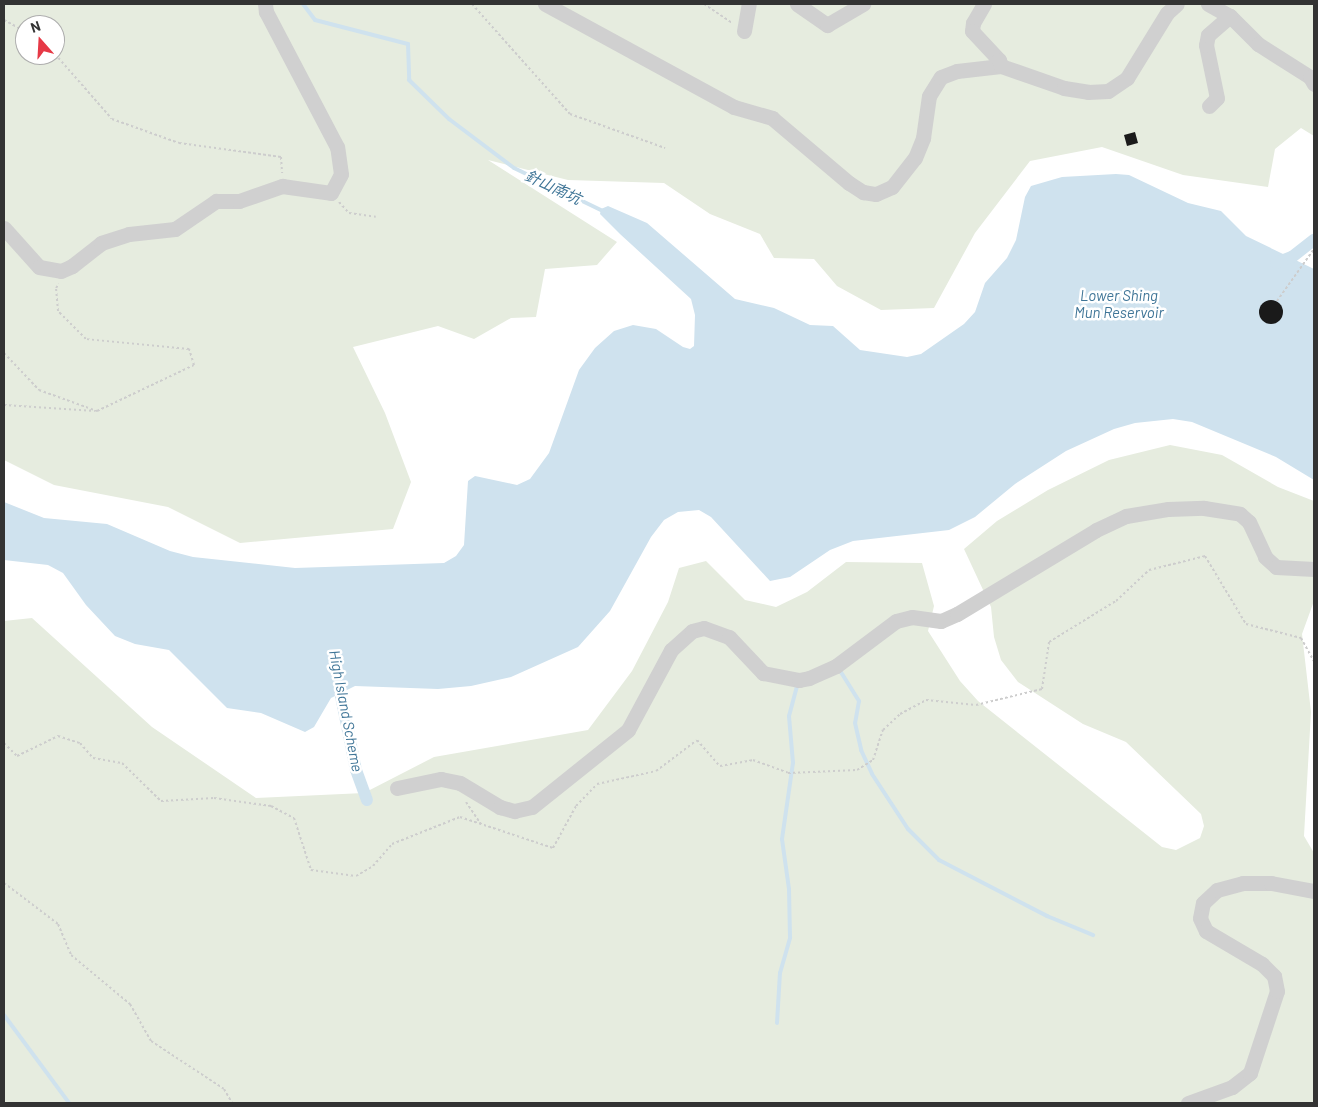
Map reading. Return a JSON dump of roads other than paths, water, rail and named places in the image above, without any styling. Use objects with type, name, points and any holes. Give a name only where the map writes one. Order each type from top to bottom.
[{"type":"lane","points":[[4,228],[39,267],[57,272],[72,266],[101,243],[129,234],[175,229],[216,201],[239,201],[282,186],[331,192],[341,174],[337,147],[266,12],[265,4]]},
{"type":"lane","points":[[545,4],[734,107],[775,120],[849,183],[872,194],[889,190],[911,164],[923,138],[929,96],[939,79],[957,71],[1001,66],[1064,88],[1088,92],[1112,90],[1127,78],[1167,13],[1177,4]]},
{"type":"lane","points":[[744,31],[749,4]]},
{"type":"lane","points":[[796,4],[827,25],[863,4]]},
{"type":"lane","points":[[984,4],[973,23],[972,31],[999,60],[1001,66]]},
{"type":"lane","points":[[1208,4],[1230,16],[1258,44],[1310,77],[1314,84]]},
{"type":"lane","points":[[1209,106],[1217,98],[1206,45],[1208,35],[1230,16]]},
{"type":"lane","points":[[397,788],[441,779],[460,783],[500,807],[514,811],[532,807],[628,730],[671,650],[692,631],[704,628],[728,637],[763,673],[799,680],[809,678],[836,666],[896,621],[912,617],[941,621],[957,614],[1096,530],[1126,516],[1168,509],[1204,508],[1240,514],[1249,522],[1264,557],[1276,567],[1314,569]]},
{"type":"lane","points":[[1188,1103],[1232,1087],[1250,1073],[1277,990],[1274,976],[1262,964],[1206,931],[1200,918],[1203,903],[1217,890],[1243,883],[1277,884],[1314,891]]},
{"type":"water","name":"Lower Shing Mun Reservoir","points":[[1129,175],[1188,203],[1221,211],[1246,236],[1314,269],[1314,480],[1276,457],[1192,422],[1173,419],[1135,423],[1114,429],[1066,451],[1015,484],[975,517],[949,530],[853,541],[830,550],[790,577],[770,581],[711,517],[699,510],[678,512],[664,520],[651,537],[610,611],[578,647],[511,677],[471,686],[438,689],[355,686],[331,698],[314,727],[305,732],[261,713],[227,708],[169,650],[135,644],[115,636],[86,605],[63,573],[48,565],[4,560],[4,502],[44,518],[107,524],[170,551],[193,557],[295,568],[444,563],[456,556],[464,545],[468,481],[475,476],[517,485],[530,479],[549,453],[579,370],[595,348],[614,331],[633,325],[656,329],[683,347],[690,349],[694,346],[695,315],[691,299],[600,214],[601,209],[608,206],[647,223],[735,299],[774,308],[810,325],[833,326],[860,350],[907,357],[921,354],[964,324],[975,312],[985,283],[1007,258],[1016,240],[1025,197],[1031,186],[1062,177]]},
{"type":"waterway","name":"針山南坑","points":[[303,4],[315,20],[408,44],[409,80],[449,119],[514,168],[605,212]]},
{"type":"waterway","points":[[1276,263],[1292,257],[1314,240]]},
{"type":"waterway","points":[[839,669],[859,701],[855,723],[861,750],[872,774],[908,829],[939,860],[1047,916],[1093,935]]},
{"type":"waterway","name":"High Island Scheme","points":[[337,676],[356,770],[367,800]]},
{"type":"waterway","points":[[777,1023],[780,973],[790,937],[789,889],[782,839],[793,763],[789,716],[798,682]]},
{"type":"waterway","points":[[4,1015],[69,1103]]}]
